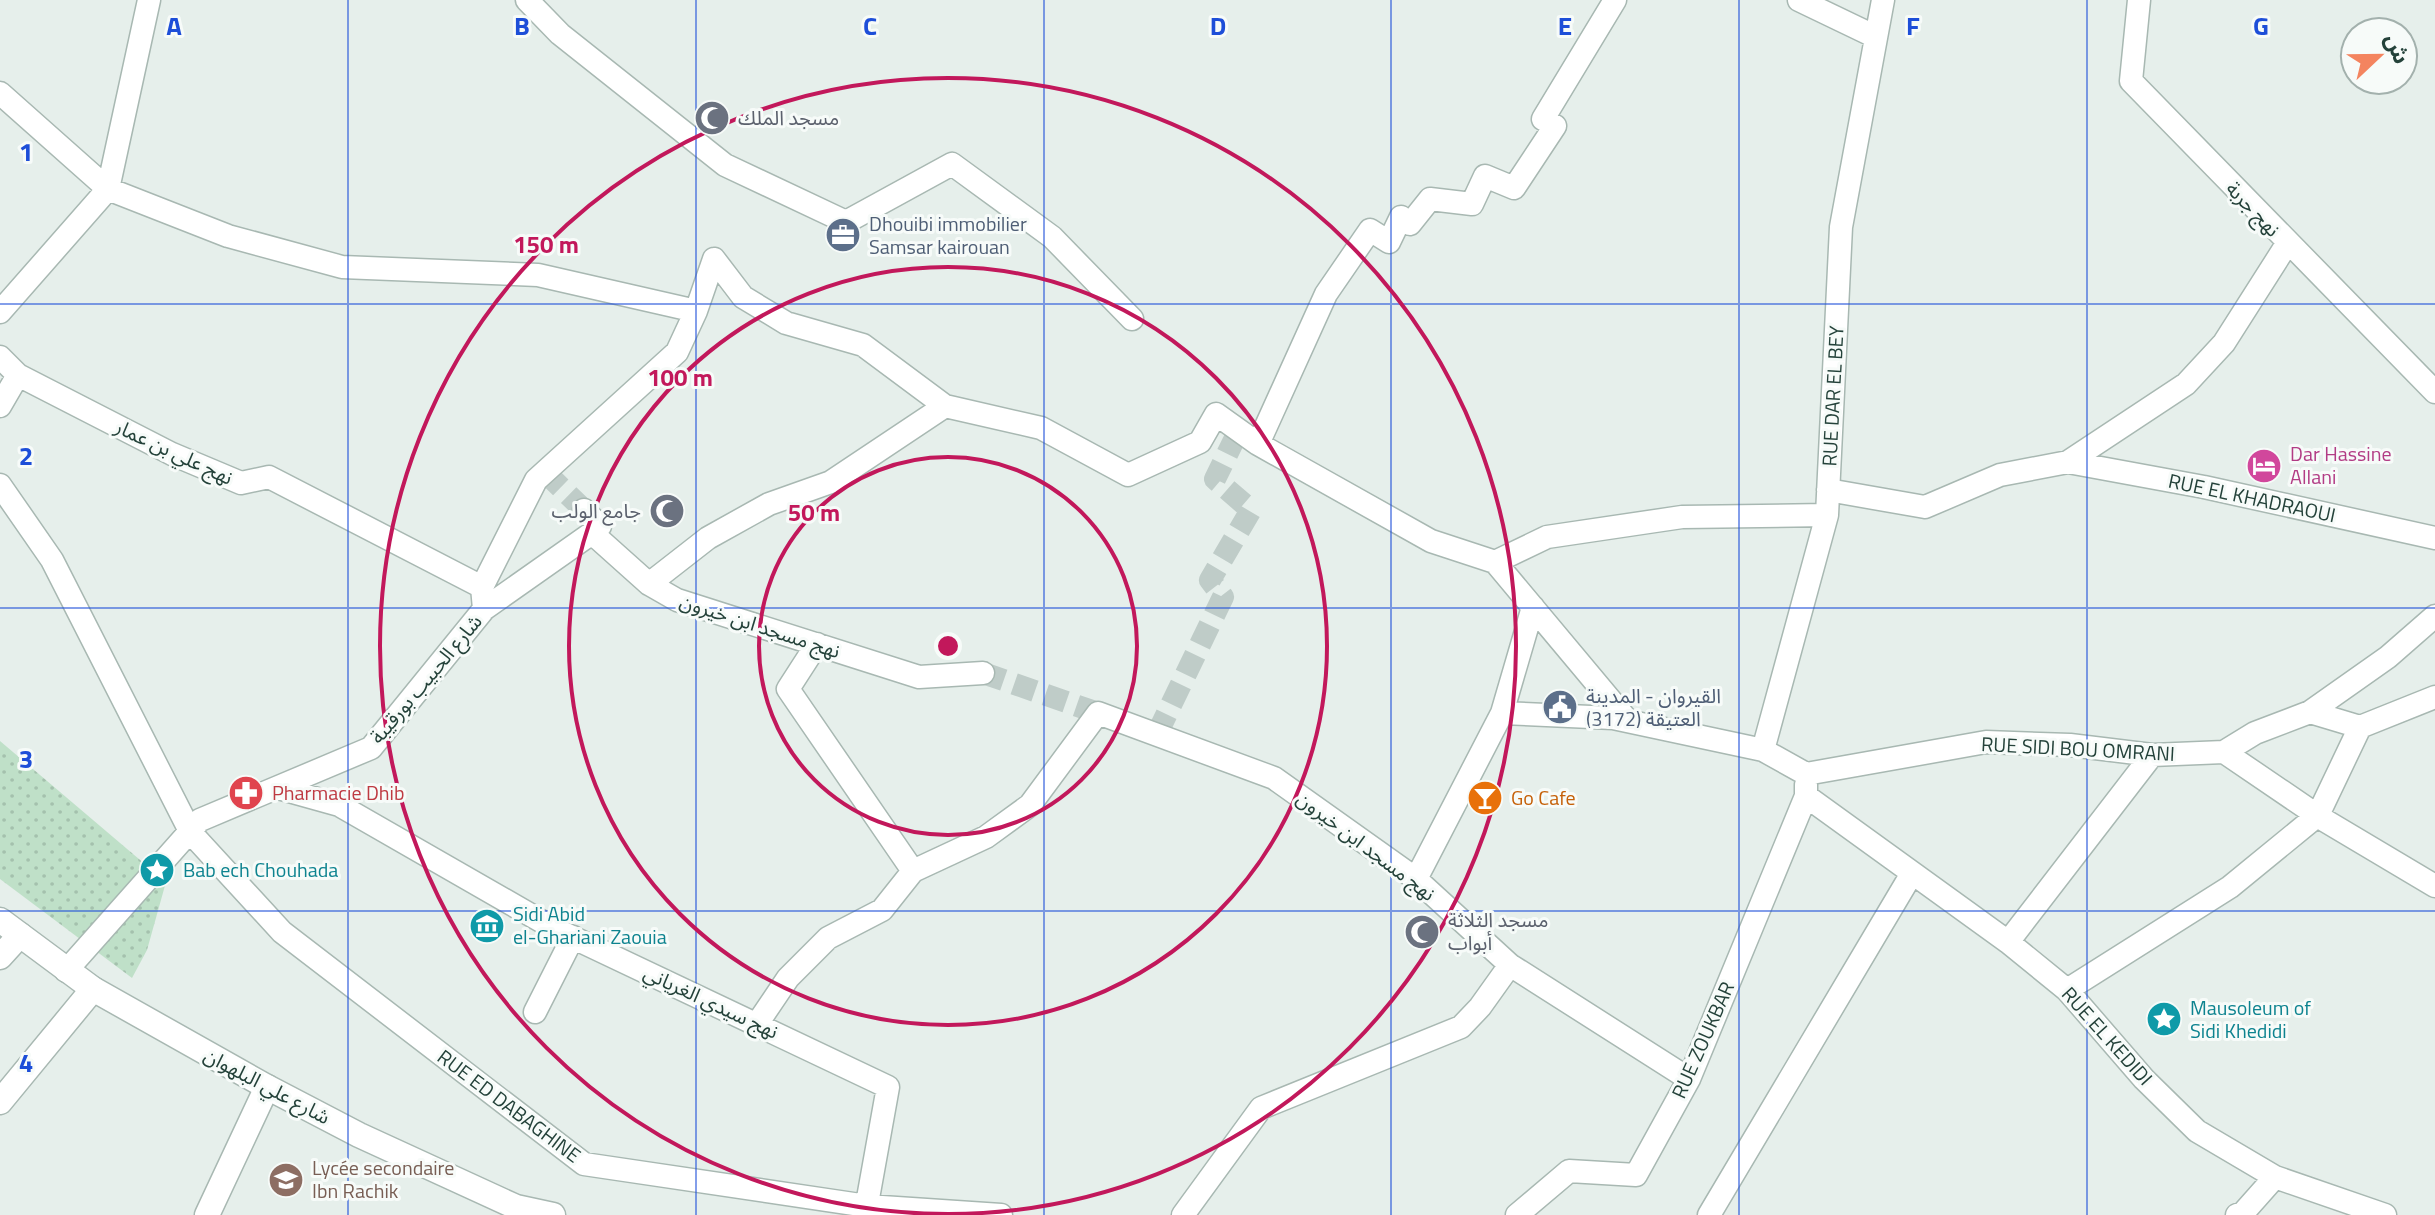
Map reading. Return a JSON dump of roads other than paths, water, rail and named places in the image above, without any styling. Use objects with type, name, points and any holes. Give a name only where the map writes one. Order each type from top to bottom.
[{"type":"street","points":[[0,312],[108,189],[149,0]]},
{"type":"street","points":[[527,0],[560,34],[725,165],[846,222],[952,164],[1052,237],[1132,319]]},
{"type":"street","points":[[1258,444],[1326,294],[1370,230],[1389,242],[1401,217],[1410,224],[1430,199],[1472,204],[1485,176],[1514,188],[1555,126],[1543,119],[1615,0]]},
{"type":"street","points":[[1799,0],[1876,37]]},
{"type":"street","name":"RUE DAR EL BEY","points":[[1763,750],[1827,515],[1841,227],[1883,0]]},
{"type":"street","name":"نهج جربة","points":[[2139,0],[2131,81],[2435,392]]},
{"type":"street","points":[[0,93],[108,189],[228,236],[342,267],[538,275],[696,311]]},
{"type":"street","points":[[1828,490],[1925,507],[2000,475],[2068,462],[2186,384],[2224,343],[2287,244]]},
{"type":"street","name":"شارع الحبيب بورقيبة","points":[[66,971],[200,820],[371,748],[483,598],[536,480],[677,352],[696,311],[714,259],[743,297],[786,323],[863,345],[945,406]]},
{"type":"street","name":"نهج علي بن عمار","points":[[0,357],[18,375],[172,454],[241,483],[269,477],[483,598]]},
{"type":"street","points":[[0,406],[18,375]]},
{"type":"street","points":[[649,584],[708,538],[769,504],[831,482],[945,406],[1041,428],[1128,475],[1200,442],[1216,414],[1258,444],[1431,541],[1495,562],[1628,721]]},
{"type":"street","name":"RUE EL KHADRAOUI","points":[[2068,462],[2204,487],[2435,538]]},
{"type":"street","name":"RUE ED DABAGHINE","points":[[0,485],[52,560],[191,833],[282,932],[584,1164],[866,1210],[1001,1215]]},
{"type":"street","points":[[483,598],[600,526],[584,510]]},
{"type":"street","points":[[1495,562],[1547,537],[1682,517],[1827,515]]},
{"type":"street","name":"نهج مسجد ابن خيرون","points":[[592,533],[649,584],[677,600],[919,677],[983,673]]},
{"type":"street","points":[[1416,879],[1502,713],[1533,607]]},
{"type":"street","points":[[2435,616],[2388,657],[2310,712],[2255,733],[2224,752],[2318,815],[2435,886]]},
{"type":"street","points":[[757,1024],[788,978],[828,938],[882,910],[913,871],[788,689],[817,644]]},
{"type":"street","points":[[2310,712],[2360,727],[2435,697]]},
{"type":"street","name":"نهج مسجد ابن خيرون","points":[[913,871],[986,837],[1030,805],[1098,713],[1274,778],[1416,879],[1510,965],[1689,1079]]},
{"type":"street","points":[[1502,713],[1628,721],[1763,750],[1806,785]]},
{"type":"street","points":[[2067,990],[2230,887],[2318,815],[2360,727]]},
{"type":"street","name":"RUE SIDI BOU OMRANI","points":[[1806,785],[1986,742],[2070,745],[2152,755],[2224,752]]},
{"type":"street","points":[[2008,942],[2152,755]]},
{"type":"street","name":"RUE EL KEDIDI","points":[[1806,785],[1911,875],[2008,942],[2067,990],[2144,1079],[2197,1131],[2275,1177],[2385,1215]]},
{"type":"street","name":"RUE ZOUKBAR","points":[[1517,1215],[1569,1171],[1636,1175],[1689,1079],[1806,785]]},
{"type":"street","name":"نهج سيدي الغرياني","points":[[278,788],[339,805],[573,937],[888,1087],[866,1210]]},
{"type":"street","points":[[1709,1215],[1911,875]]},
{"type":"street","name":"شارع علي البلهوان","points":[[0,920],[93,989],[267,1087],[359,1135],[516,1207],[553,1215]]},
{"type":"street","points":[[0,957],[20,935]]},
{"type":"street","points":[[535,1012],[573,937]]},
{"type":"street","points":[[1183,1215],[1261,1108],[1461,1027],[1480,1007],[1510,965]]},
{"type":"street","points":[[0,1102],[93,989]]},
{"type":"street","points":[[207,1215],[267,1087]]},
{"type":"street","points":[[2237,1215],[2243,1213],[2275,1177]]},
{"type":"tunnel","points":[[1157,734],[1223,597],[1210,580],[1251,510],[1215,479],[1239,430]]},
{"type":"tunnel","points":[[545,472],[584,510]]},
{"type":"tunnel","points":[[983,673],[1098,713]]},
{"type":"place","name":"مسجد الملك","points":[[712,118]]},
{"type":"place","name":"Dhouibi immobilier Samsar kairouan","points":[[843,235]]},
{"type":"place","name":"Dar Hassine Allani","points":[[2264,466]]},
{"type":"place","name":"جامع الولب","points":[[667,511]]},
{"type":"place","name":"القيروان - المدينة العتيقة (3172)","points":[[1560,707]]},
{"type":"place","name":"Pharmacie Dhib","points":[[246,793]]},
{"type":"place","name":"Go Cafe","points":[[1485,798]]},
{"type":"place","name":"Bab ech Chouhada","points":[[157,870]]},
{"type":"place","name":"Sidi Abid el-Ghariani Zaouia","points":[[487,926]]},
{"type":"place","name":"مسجد الثلاثة أبواب","points":[[1422,932]]},
{"type":"place","name":"Mausoleum of Sidi Khedidi","points":[[2164,1019]]},
{"type":"place","name":"Lycée secondaire Ibn Rachik","points":[[286,1180]]}]
